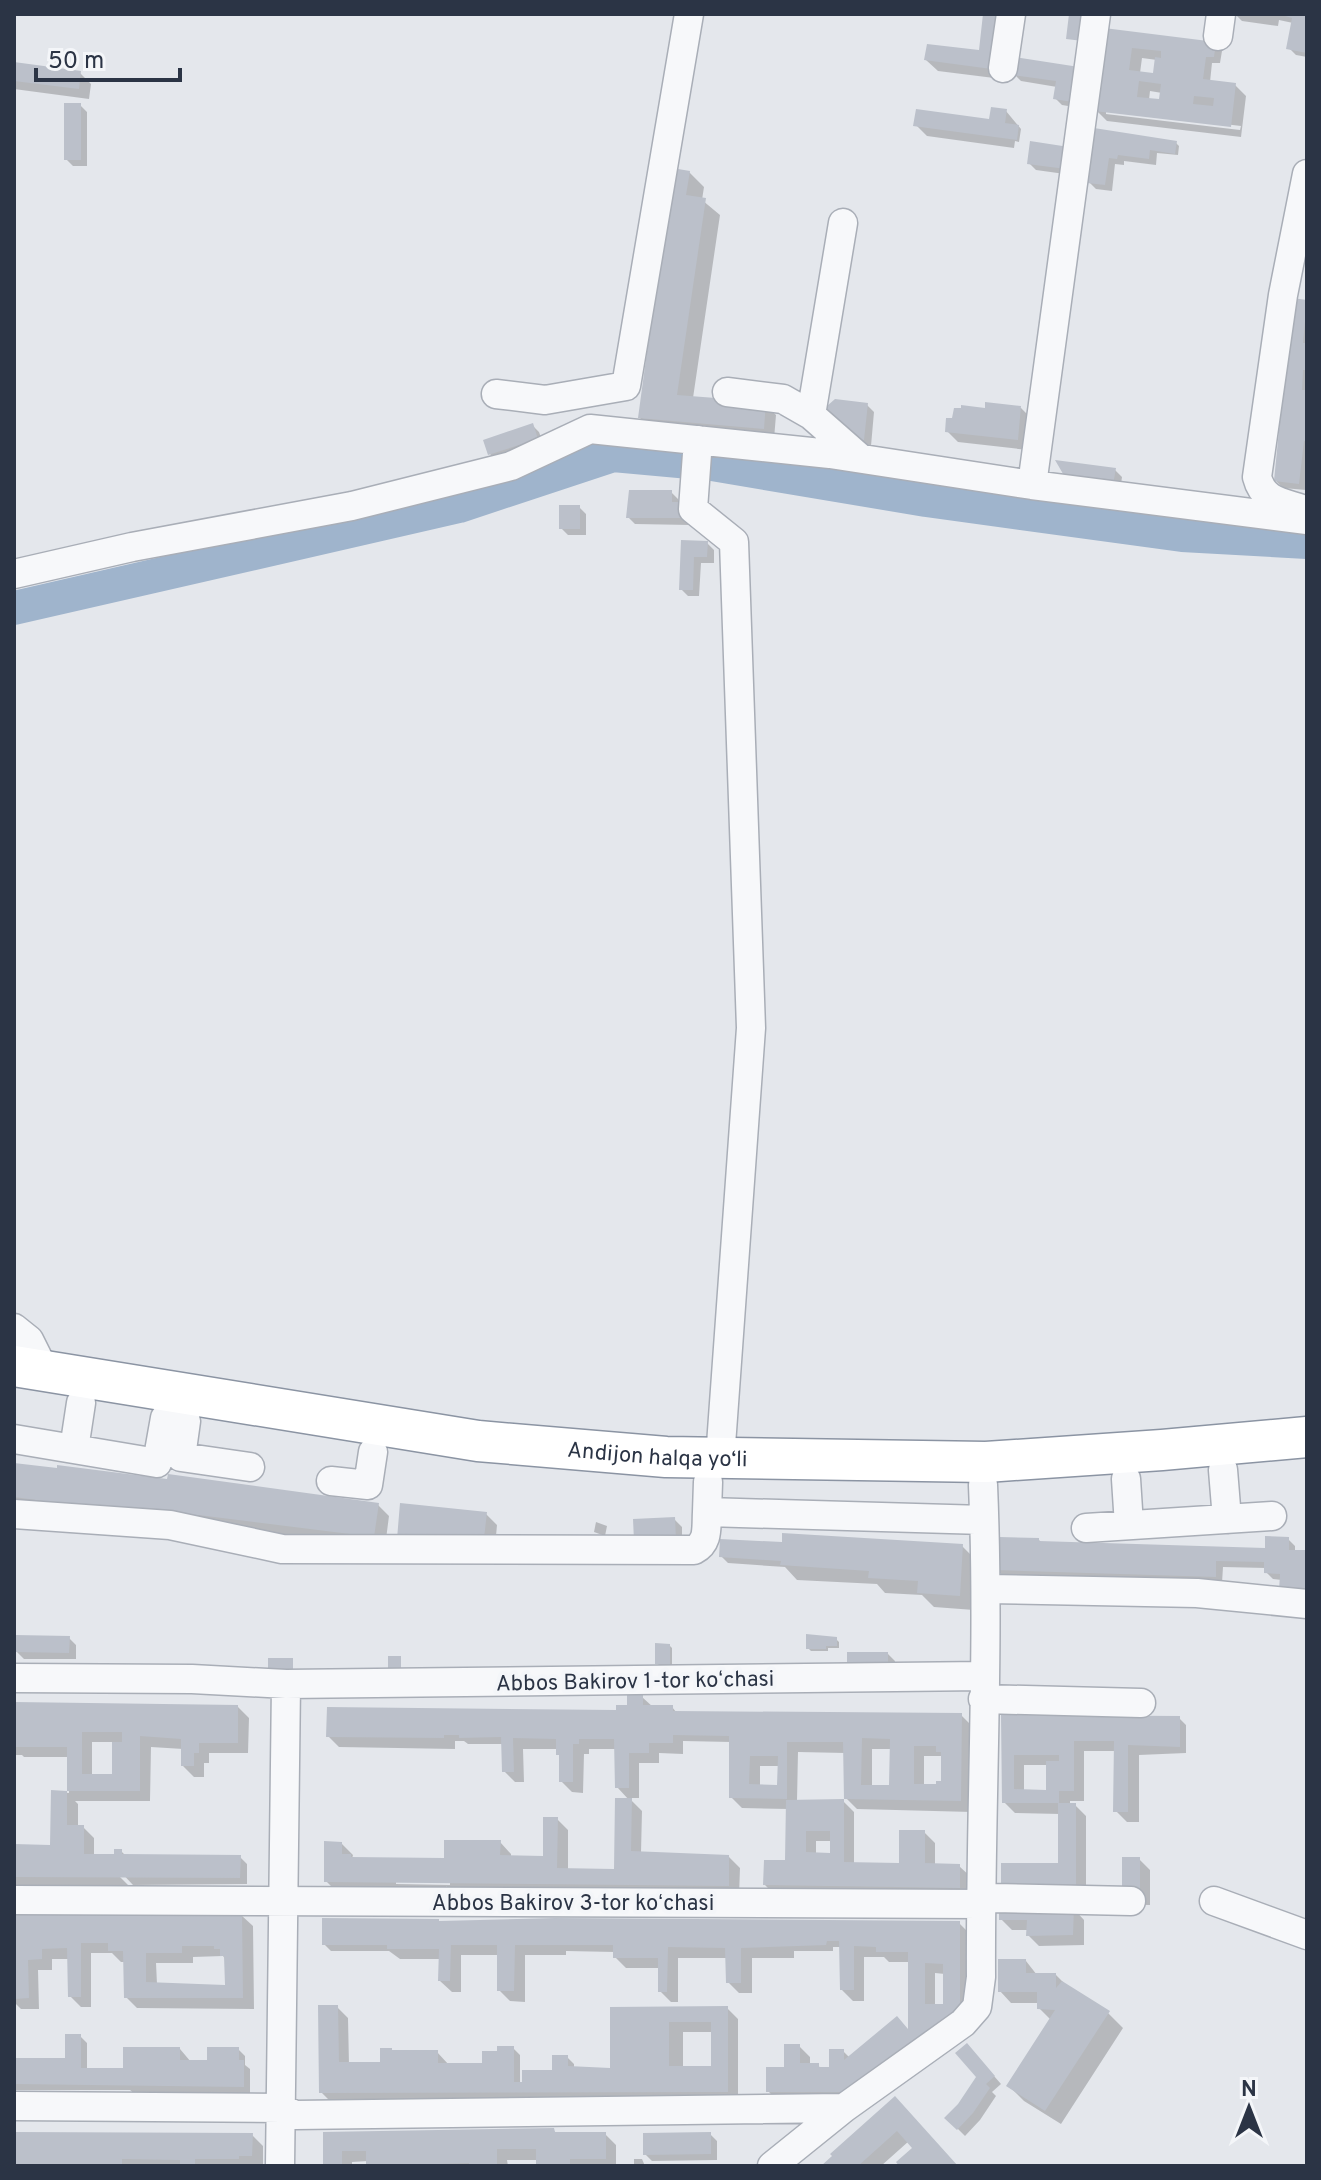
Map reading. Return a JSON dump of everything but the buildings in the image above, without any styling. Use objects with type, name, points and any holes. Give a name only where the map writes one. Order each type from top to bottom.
[{"type":"highway","name":"Andijon halqa yo‘li","points":[[24,1376],[478,1441],[666,1457],[712,1485],[1307,1437]]},
{"type":"highway","name":"Andijon halqa yo‘li","points":[[24,1376],[81,1403],[373,1452],[482,1467],[621,1479],[869,1489],[984,1502],[1126,1479],[1307,1463]]},
{"type":"street","points":[[496,394],[545,400],[626,386],[689,14]]},
{"type":"street","points":[[1003,68],[1011,14]]},
{"type":"street","points":[[1032,485],[1096,14]]},
{"type":"street","points":[[1307,174],[1283,295],[1257,477],[1260,490],[1270,498],[1307,511]]},
{"type":"street","points":[[811,415],[843,223]]},
{"type":"street","points":[[727,392],[783,399],[811,415],[860,459]]},
{"type":"street","points":[[14,574],[132,547],[352,506],[511,466],[590,429],[697,453],[860,459],[1032,485],[1307,520]]},
{"type":"street","points":[[14,1514],[170,1525],[282,1549],[694,1550],[706,1540],[751,1028],[734,542],[693,509],[697,453]]},
{"type":"street","points":[[14,1328],[29,1340],[24,1376]]},
{"type":"street","points":[[74,1449],[81,1403]]},
{"type":"street","points":[[14,1439],[157,1463],[176,1419]]},
{"type":"street","points":[[176,1419],[181,1457],[250,1467]]},
{"type":"street","points":[[331,1481],[368,1485],[373,1452]]},
{"type":"street","points":[[1223,1470],[1227,1519]]},
{"type":"street","points":[[1126,1479],[1129,1525]]},
{"type":"street","points":[[772,2166],[844,2108],[954,2031],[977,2007],[981,1977],[983,1688],[987,1589],[984,1502]]},
{"type":"street","points":[[1086,1528],[1272,1516]]},
{"type":"street","points":[[987,1589],[1197,1593],[1307,1604]]},
{"type":"street","name":"Abbos Bakirov 1-tor koʻchasi","points":[[14,1678],[192,1679],[286,1684],[983,1688],[1141,1703]]},
{"type":"street","points":[[280,2166],[286,1684]]},
{"type":"street","name":"Abbos Bakirov 3-tor koʻchasi","points":[[14,1900],[980,1904],[993,1898],[1131,1901]]},
{"type":"street","points":[[1214,1901],[1307,1935]]},
{"type":"street","points":[[14,2106],[281,2108],[295,2115],[844,2108]]},
{"type":"waterway","points":[[14,608],[459,506],[613,455],[712,464],[926,500],[1182,535],[1307,542]]}]
